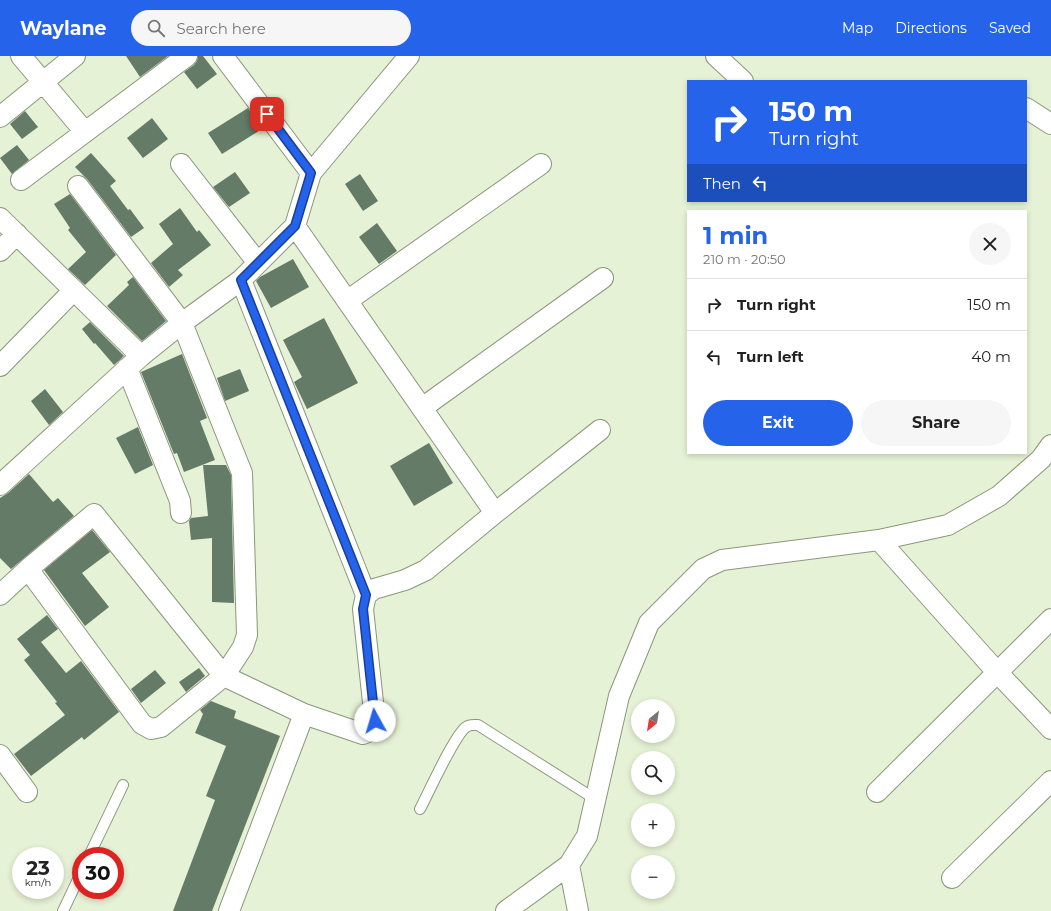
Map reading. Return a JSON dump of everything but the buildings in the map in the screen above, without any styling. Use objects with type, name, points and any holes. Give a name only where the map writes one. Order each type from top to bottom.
[{"type":"street","points":[[21,56],[42,83],[85,132]]},
{"type":"street","points":[[0,117],[76,56]]},
{"type":"street","points":[[21,180],[187,56]]},
{"type":"street","points":[[223,56],[311,173]]},
{"type":"street","points":[[0,485],[134,362],[182,323],[241,280],[295,226],[311,173],[409,56]]},
{"type":"street","points":[[716,56],[742,80]]},
{"type":"street","points":[[1027,109],[1051,124]]},
{"type":"street","points":[[181,164],[258,263]]},
{"type":"street","points":[[347,301],[541,164]]},
{"type":"street","points":[[28,569],[142,724],[151,729],[161,727],[224,676],[243,647],[247,635],[242,473],[182,323],[78,186]]},
{"type":"street","points":[[0,218],[74,290],[134,362],[180,501],[181,513]]},
{"type":"street","points":[[295,226],[495,513]]},
{"type":"street","points":[[0,251],[16,234]]},
{"type":"street","points":[[422,408],[603,278]]},
{"type":"street","points":[[0,595],[28,569],[94,514],[224,676],[304,714],[363,734],[370,730],[375,721],[363,609],[366,595],[241,280]]},
{"type":"street","points":[[0,366],[74,290]]},
{"type":"street","points":[[366,595],[374,589],[405,580],[426,570],[600,430]]},
{"type":"street","points":[[506,911],[569,865],[587,836],[619,696],[649,623],[703,569],[722,560],[879,540],[948,525],[999,496],[1041,459],[1051,444]]},
{"type":"street","points":[[879,540],[997,672],[1051,728]]},
{"type":"street","points":[[877,792],[1051,619]]},
{"type":"street","points":[[229,911],[304,714]]},
{"type":"street","points":[[0,755],[27,792]]},
{"type":"street","points":[[952,878],[1051,781]]},
{"type":"street","points":[[569,865],[578,911]]},
{"type":"lane","points":[[420,809],[455,741],[466,727],[471,724],[478,724],[595,800]]},
{"type":"lane","points":[[93,847],[123,785]]},
{"type":"lane","points":[[63,911],[72,892]]},
{"type":"route","points":[[267,114],[311,173],[295,226],[241,280],[366,595],[363,609],[375,721]]}]
